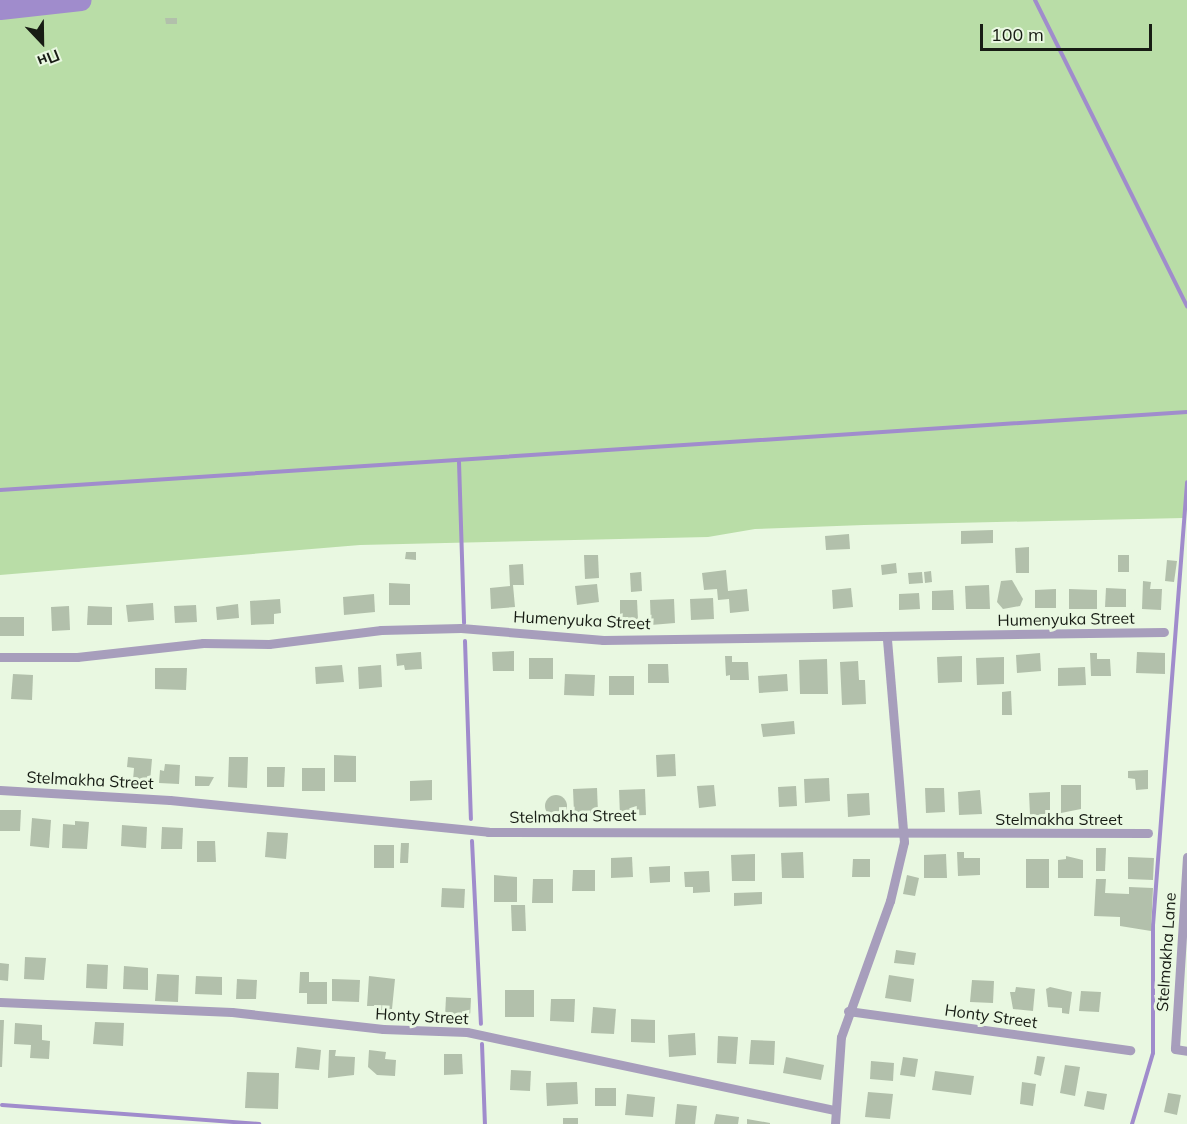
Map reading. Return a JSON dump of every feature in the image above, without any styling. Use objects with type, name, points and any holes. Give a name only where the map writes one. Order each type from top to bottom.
[{"type":"street","name":"Humenyuka Street","points":[[0,657],[77,657],[203,643],[269,644],[381,630],[461,628],[603,640],[887,638],[1164,632]]},
{"type":"street","points":[[835,1124],[841,1037],[848,1011],[890,901],[903,835],[887,638]]},
{"type":"street","name":"Stelmakha Street","points":[[0,790],[170,800],[488,832],[792,830],[903,835],[1148,833]]},
{"type":"street","name":"Stelmakha Lane","points":[[1187,857],[1175,1049],[1187,1051]]},
{"type":"street","name":"Honty Street","points":[[0,1002],[232,1012],[382,1029],[467,1032],[835,1110]]},
{"type":"street","name":"Honty Street","points":[[848,1011],[1130,1050]]},
{"type":"green space","points":[[81,0],[1187,0],[1187,484],[1183,518],[864,525],[755,529],[708,537],[360,545],[0,575],[0,9]]},
{"type":"building","points":[[165,18],[177,18],[177,24],[166,24]]},
{"type":"building","points":[[993,530],[993,543],[961,544],[961,531]]},
{"type":"building","points":[[849,534],[850,549],[826,550],[825,536]]},
{"type":"building","points":[[1029,547],[1029,573],[1016,573],[1015,548]]},
{"type":"building","points":[[406,552],[416,552],[416,560],[405,559]]},
{"type":"building","points":[[584,555],[598,555],[599,578],[585,579]]},
{"type":"building","points":[[1118,555],[1129,555],[1129,572],[1118,572]]},
{"type":"building","points":[[1167,560],[1177,561],[1174,582],[1165,581]]},
{"type":"building","points":[[896,563],[897,573],[882,575],[881,565]]},
{"type":"building","points":[[523,564],[524,585],[513,585],[515,607],[491,609],[490,588],[510,586],[509,565]]},
{"type":"building","points":[[726,570],[728,591],[747,589],[749,611],[730,613],[729,599],[718,600],[717,589],[704,590],[702,573]]},
{"type":"building","points":[[931,571],[932,582],[925,583],[924,572]]},
{"type":"building","points":[[641,572],[642,591],[631,592],[630,573]]},
{"type":"building","points":[[922,572],[923,583],[909,584],[908,573]]},
{"type":"building","points":[[1012,580],[1023,599],[1020,606],[1003,609],[997,602],[1001,581]]},
{"type":"building","points":[[1143,581],[1151,582],[1150,589],[1162,589],[1161,610],[1142,609]]},
{"type":"building","points":[[389,583],[410,584],[410,605],[389,605]]},
{"type":"building","points":[[597,584],[599,602],[577,605],[575,586]]},
{"type":"building","points":[[989,585],[990,609],[966,609],[965,586]]},
{"type":"building","points":[[851,588],[853,607],[833,609],[832,590]]},
{"type":"building","points":[[1106,588],[1126,589],[1126,607],[1105,607]]},
{"type":"building","points":[[1056,589],[1056,608],[1035,608],[1035,590]]},
{"type":"building","points":[[1069,589],[1097,590],[1097,609],[1069,609]]},
{"type":"building","points":[[953,590],[954,610],[932,610],[932,591]]},
{"type":"building","points":[[919,593],[920,609],[899,610],[899,594]]},
{"type":"building","points":[[374,594],[375,612],[344,615],[343,597]]},
{"type":"building","points":[[713,598],[714,619],[691,620],[690,599]]},
{"type":"building","points":[[280,599],[281,613],[274,614],[274,624],[251,625],[250,601]]},
{"type":"building","points":[[674,599],[675,623],[651,625],[650,600]]},
{"type":"building","points":[[620,600],[637,600],[638,620],[620,620]]},
{"type":"building","points":[[153,603],[154,620],[128,622],[126,605]]},
{"type":"building","points":[[238,604],[239,618],[217,620],[216,607]]},
{"type":"building","points":[[196,605],[197,622],[175,623],[174,606]]},
{"type":"building","points":[[69,606],[70,630],[52,631],[51,607]]},
{"type":"building","points":[[88,606],[112,607],[112,625],[87,625]]},
{"type":"building","points":[[0,617],[24,617],[24,636],[0,636]]},
{"type":"building","points":[[514,651],[514,671],[493,671],[492,652]]},
{"type":"building","points":[[421,652],[422,669],[405,670],[404,665],[397,666],[396,654]]},
{"type":"building","points":[[1137,652],[1165,653],[1165,674],[1136,673]]},
{"type":"building","points":[[1040,653],[1041,671],[1017,673],[1016,655]]},
{"type":"building","points":[[1090,653],[1097,653],[1097,659],[1110,659],[1111,676],[1091,676]]},
{"type":"building","points":[[725,656],[732,656],[732,662],[748,662],[749,680],[730,680],[730,675],[726,676]]},
{"type":"building","points":[[962,656],[962,682],[938,683],[937,657]]},
{"type":"building","points":[[1004,657],[1004,684],[977,685],[976,658]]},
{"type":"building","points":[[529,658],[553,658],[553,679],[529,679]]},
{"type":"building","points":[[827,659],[828,694],[800,694],[799,660]]},
{"type":"building","points":[[858,661],[859,680],[865,680],[866,704],[842,705],[840,662]]},
{"type":"building","points":[[648,664],[668,664],[669,683],[648,683]]},
{"type":"building","points":[[342,665],[344,682],[316,684],[315,667]]},
{"type":"building","points":[[381,665],[382,687],[359,689],[358,667]]},
{"type":"building","points":[[1085,667],[1086,685],[1058,686],[1058,668]]},
{"type":"building","points":[[155,668],[187,668],[186,690],[155,689]]},
{"type":"building","points":[[13,674],[33,675],[32,700],[11,699]]},
{"type":"building","points":[[565,674],[595,675],[594,696],[564,695]]},
{"type":"building","points":[[787,674],[788,691],[759,693],[758,676]]},
{"type":"building","points":[[609,676],[634,676],[634,695],[609,695]]},
{"type":"building","points":[[1011,691],[1012,715],[1002,715],[1002,692]]},
{"type":"building","points":[[794,721],[795,734],[763,737],[761,724]]},
{"type":"building","points":[[675,754],[676,776],[657,777],[656,755]]},
{"type":"building","points":[[334,755],[356,756],[356,782],[334,782]]},
{"type":"building","points":[[128,757],[152,759],[150,782],[133,780],[134,768],[127,767]]},
{"type":"building","points":[[229,757],[248,757],[247,788],[228,787]]},
{"type":"building","points":[[165,764],[180,765],[179,784],[159,783],[160,770],[164,771]]},
{"type":"building","points":[[267,767],[285,767],[284,787],[267,787]]},
{"type":"building","points":[[302,768],[325,768],[325,791],[302,791]]},
{"type":"building","points":[[1148,770],[1148,789],[1136,790],[1135,779],[1128,778],[1128,771]]},
{"type":"building","points":[[195,776],[214,777],[209,786],[195,786]]},
{"type":"building","points":[[829,778],[830,801],[805,803],[804,779]]},
{"type":"building","points":[[432,780],[432,800],[410,801],[410,781]]},
{"type":"building","points":[[714,785],[716,806],[699,808],[697,786]]},
{"type":"building","points":[[1061,785],[1081,785],[1081,809],[1061,813]]},
{"type":"building","points":[[796,786],[797,806],[779,807],[778,787]]},
{"type":"building","points":[[597,788],[598,813],[574,813],[573,789]]},
{"type":"building","points":[[925,788],[944,788],[945,812],[926,813]]},
{"type":"building","points":[[645,789],[646,815],[620,816],[619,790]]},
{"type":"building","points":[[980,790],[982,814],[959,815],[958,792]]},
{"type":"building","points":[[1050,792],[1050,815],[1030,815],[1029,793]]},
{"type":"building","points":[[869,793],[870,815],[848,817],[847,794]]},
{"type":"building","points":[[556,795],[564,798],[567,806],[564,814],[556,817],[548,814],[545,806],[548,798]]},
{"type":"building","points":[[0,810],[21,810],[20,831],[0,831]]},
{"type":"building","points":[[32,818],[51,820],[49,848],[30,846]]},
{"type":"building","points":[[75,821],[89,822],[87,849],[62,848],[63,824],[75,825]]},
{"type":"building","points":[[122,825],[147,827],[146,848],[121,846]]},
{"type":"building","points":[[162,827],[183,828],[182,849],[161,849]]},
{"type":"building","points":[[267,832],[288,833],[286,859],[265,857]]},
{"type":"building","points":[[197,841],[215,841],[216,862],[197,862]]},
{"type":"building","points":[[401,843],[409,843],[408,863],[400,863]]},
{"type":"building","points":[[374,845],[394,845],[394,868],[374,868]]},
{"type":"building","points":[[1096,848],[1106,848],[1105,871],[1096,871]]},
{"type":"building","points":[[803,852],[804,878],[782,878],[781,853]]},
{"type":"building","points":[[957,852],[964,852],[964,858],[980,858],[980,875],[958,876]]},
{"type":"building","points":[[755,854],[755,881],[732,881],[731,855]]},
{"type":"building","points":[[946,854],[947,878],[924,878],[924,855]]},
{"type":"building","points":[[1066,856],[1083,860],[1083,878],[1058,878],[1058,860],[1066,859]]},
{"type":"building","points":[[632,857],[633,877],[611,878],[611,858]]},
{"type":"building","points":[[1128,857],[1154,858],[1153,880],[1128,879]]},
{"type":"building","points":[[853,859],[870,859],[870,877],[852,877]]},
{"type":"building","points":[[1026,859],[1049,859],[1049,888],[1026,888]]},
{"type":"building","points":[[670,866],[670,882],[650,883],[649,867]]},
{"type":"building","points":[[573,870],[595,870],[595,891],[572,891]]},
{"type":"building","points":[[709,871],[710,892],[693,893],[693,887],[685,887],[684,872]]},
{"type":"building","points":[[494,875],[517,877],[517,902],[494,902]]},
{"type":"building","points":[[907,875],[919,878],[915,896],[903,894]]},
{"type":"building","points":[[533,879],[553,879],[553,903],[532,903]]},
{"type":"building","points":[[1096,879],[1106,879],[1105,893],[1129,894],[1129,887],[1153,888],[1151,931],[1120,926],[1120,917],[1094,916]]},
{"type":"building","points":[[442,888],[465,889],[464,908],[441,907]]},
{"type":"building","points":[[762,892],[762,904],[734,906],[734,893]]},
{"type":"building","points":[[511,905],[525,905],[526,931],[512,931]]},
{"type":"building","points":[[896,950],[916,953],[914,965],[894,963]]},
{"type":"building","points":[[25,957],[46,958],[44,980],[24,979]]},
{"type":"building","points":[[0,963],[9,964],[8,981],[0,980]]},
{"type":"building","points":[[87,964],[108,965],[107,989],[86,988]]},
{"type":"building","points":[[124,966],[148,968],[148,990],[123,989]]},
{"type":"building","points":[[300,972],[309,972],[309,982],[327,982],[327,1004],[307,1004],[307,993],[299,993]]},
{"type":"building","points":[[157,974],[179,975],[178,1002],[155,1001]]},
{"type":"building","points":[[889,975],[914,979],[911,1002],[885,998]]},
{"type":"building","points":[[196,976],[222,977],[222,995],[195,994]]},
{"type":"building","points":[[369,976],[395,979],[392,1009],[375,1011],[376,1006],[367,1006]]},
{"type":"building","points":[[237,979],[257,980],[256,999],[236,999]]},
{"type":"building","points":[[332,979],[360,980],[359,1002],[332,1001]]},
{"type":"building","points":[[972,980],[994,981],[993,1003],[970,1002]]},
{"type":"building","points":[[1016,987],[1035,989],[1033,1011],[1013,1009],[1010,992],[1015,992]]},
{"type":"building","points":[[1050,987],[1072,992],[1069,1014],[1062,1013],[1062,1008],[1048,1007],[1046,989]]},
{"type":"building","points":[[505,990],[534,990],[534,1017],[505,1017]]},
{"type":"building","points":[[1081,991],[1101,992],[1099,1012],[1079,1011]]},
{"type":"building","points":[[446,997],[471,998],[470,1018],[445,1017]]},
{"type":"building","points":[[551,999],[575,999],[574,1022],[550,1021]]},
{"type":"building","points":[[593,1007],[616,1009],[614,1034],[591,1033]]},
{"type":"building","points":[[631,1019],[655,1020],[655,1043],[631,1042]]},
{"type":"building","points":[[0,1020],[4,1020],[2,1067],[0,1067]]},
{"type":"building","points":[[95,1022],[124,1023],[123,1046],[93,1044]]},
{"type":"building","points":[[15,1023],[42,1025],[42,1040],[50,1041],[49,1059],[30,1058],[31,1045],[14,1044]]},
{"type":"building","points":[[695,1033],[696,1055],[669,1057],[668,1035]]},
{"type":"building","points":[[718,1036],[738,1037],[736,1064],[717,1063]]},
{"type":"building","points":[[751,1040],[775,1041],[774,1065],[749,1064]]},
{"type":"building","points":[[297,1047],[321,1050],[319,1070],[295,1068]]},
{"type":"building","points":[[329,1050],[336,1050],[335,1056],[355,1057],[354,1075],[328,1078]]},
{"type":"building","points":[[369,1050],[386,1052],[385,1059],[396,1060],[395,1076],[377,1075],[368,1067]]},
{"type":"building","points":[[444,1054],[462,1054],[463,1074],[444,1075]]},
{"type":"building","points":[[1037,1056],[1045,1057],[1041,1076],[1034,1074]]},
{"type":"building","points":[[786,1057],[824,1065],[821,1080],[783,1073]]},
{"type":"building","points":[[903,1057],[918,1059],[915,1077],[900,1075]]},
{"type":"building","points":[[871,1061],[894,1063],[893,1081],[870,1079]]},
{"type":"building","points":[[1065,1065],[1080,1067],[1075,1096],[1060,1093]]},
{"type":"building","points":[[511,1070],[531,1071],[530,1091],[510,1090]]},
{"type":"building","points":[[935,1071],[974,1076],[971,1095],[932,1090]]},
{"type":"building","points":[[247,1072],[279,1073],[278,1109],[245,1108]]},
{"type":"building","points":[[577,1082],[578,1104],[547,1106],[546,1083]]},
{"type":"building","points":[[1022,1082],[1036,1084],[1033,1106],[1020,1104]]},
{"type":"building","points":[[595,1088],[616,1088],[616,1106],[595,1106]]},
{"type":"building","points":[[1087,1091],[1107,1094],[1104,1110],[1084,1106]]},
{"type":"building","points":[[868,1092],[893,1094],[890,1119],[865,1117]]},
{"type":"building","points":[[1168,1093],[1181,1095],[1177,1115],[1164,1112]]},
{"type":"building","points":[[627,1094],[655,1097],[653,1117],[625,1115]]},
{"type":"building","points":[[677,1104],[697,1106],[695,1124],[675,1124]]},
{"type":"building","points":[[716,1114],[739,1117],[738,1124],[714,1124]]},
{"type":"building","points":[[563,1118],[578,1118],[578,1124],[563,1124]]},
{"type":"building","points":[[747,1119],[770,1123],[770,1124],[747,1124]]},
{"type":"waterway","points":[[0,9],[81,0]]},
{"type":"waterway","points":[[1035,0],[1187,306]]},
{"type":"waterway","points":[[0,490],[1187,412]]},
{"type":"waterway","points":[[459,462],[464,623]]},
{"type":"waterway","points":[[1132,1124],[1153,1053],[1153,925],[1187,482]]},
{"type":"waterway","points":[[465,641],[471,819]]},
{"type":"waterway","points":[[472,841],[481,1024]]},
{"type":"waterway","points":[[482,1044],[485,1124]]},
{"type":"waterway","points":[[2,1105],[259,1124]]}]
